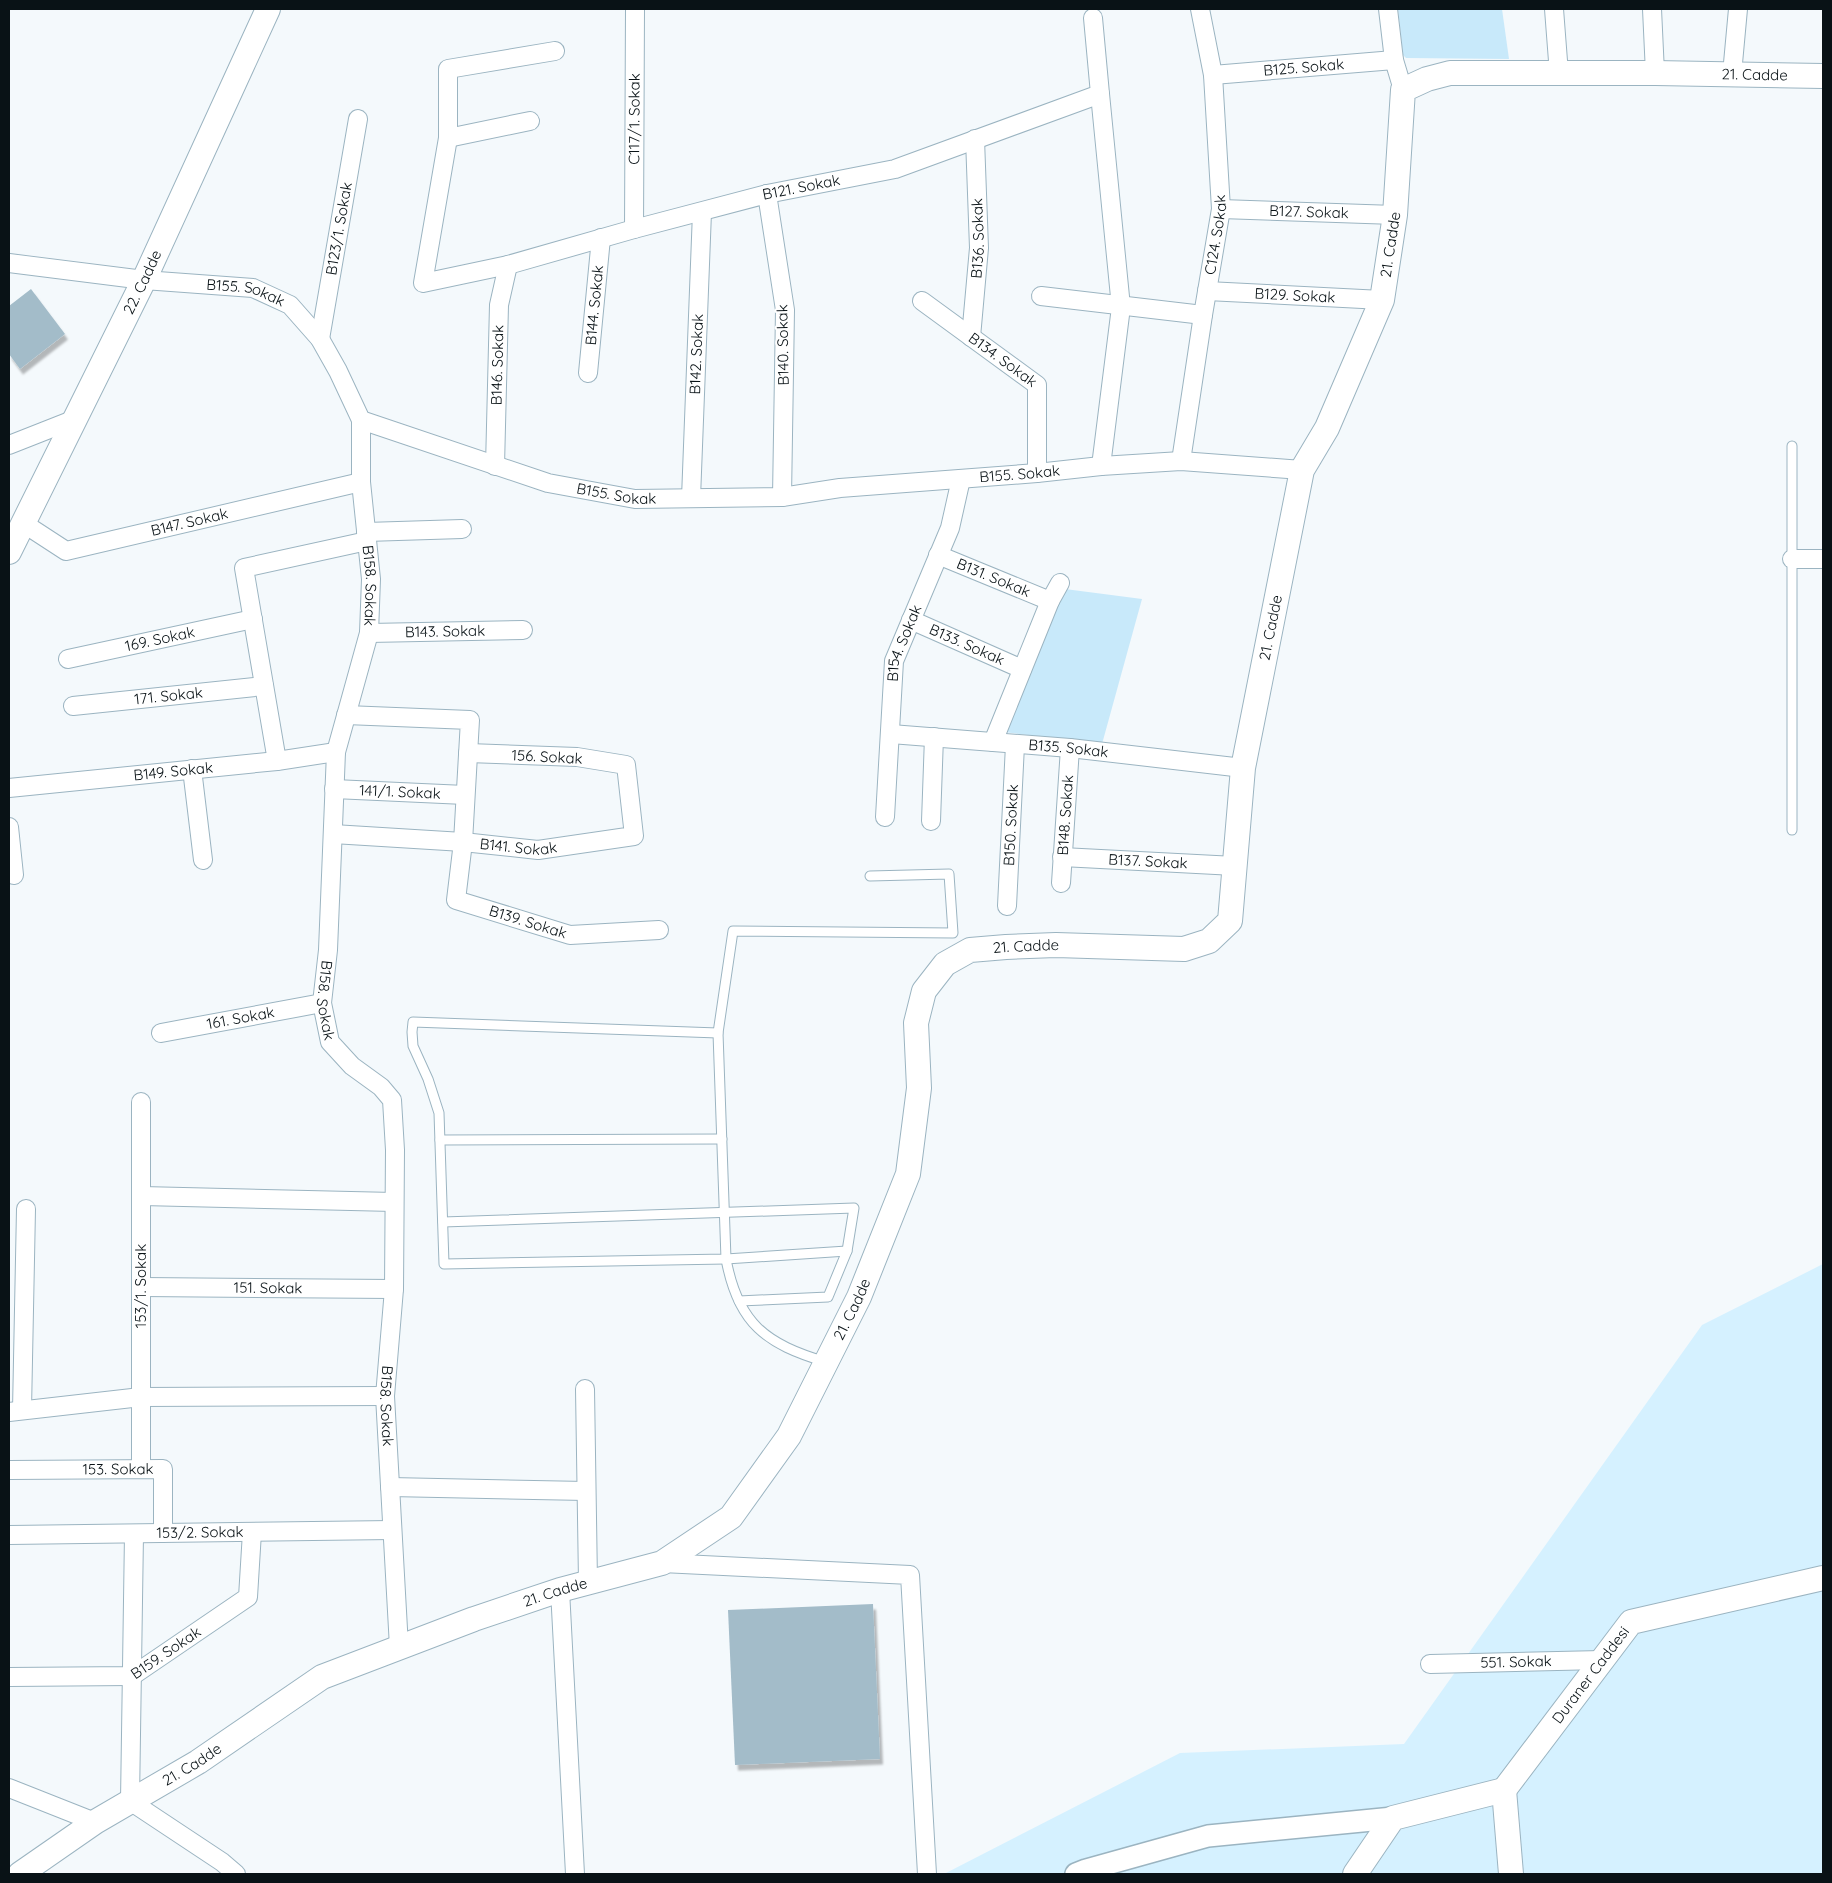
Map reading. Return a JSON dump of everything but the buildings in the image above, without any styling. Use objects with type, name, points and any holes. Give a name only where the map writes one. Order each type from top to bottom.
[{"type":"main road","name":"22. Cadde","points":[[9,552],[144,280],[268,9]]},
{"type":"main road","name":"21. Cadde","points":[[20,1874],[95,1822],[198,1762],[322,1677],[399,1647],[560,1590],[662,1563],[731,1517],[789,1436],[859,1297],[908,1174],[919,1088],[916,1023],[924,991],[945,964],[970,950],[997,947],[1056,945],[1184,949],[1209,941],[1230,921],[1243,768],[1302,470],[1327,428],[1382,300],[1395,215],[1403,90],[1426,79],[1450,73],[1655,73],[1823,76]]},
{"type":"main road","name":"Duraner Caddesi","points":[[1504,1790],[1631,1622],[1823,1578]]},
{"type":"main road","points":[[1354,1874],[1392,1818],[1504,1790],[1511,1874]]},
{"type":"street","name":"C117/1. Sokak","points":[[634,9],[634,229]]},
{"type":"street","name":"C124. Sokak","points":[[1181,462],[1221,209],[1213,76],[1200,9]]},
{"type":"street","points":[[1388,9],[1394,60],[1403,90]]},
{"type":"street","points":[[1554,9],[1559,74]]},
{"type":"street","points":[[1652,9],[1655,73]]},
{"type":"street","points":[[1732,74],[1738,9]]},
{"type":"street","points":[[1093,18],[1121,307],[1101,466]]},
{"type":"street","points":[[530,121],[448,138],[448,69],[555,51]]},
{"type":"street","name":"B125. Sokak","points":[[1213,76],[1394,60]]},
{"type":"street","name":"B121. Sokak","points":[[448,138],[422,284],[508,265],[767,194],[895,169],[1100,94]]},
{"type":"street","name":"B123/1. Sokak","points":[[320,339],[358,119]]},
{"type":"street","name":"B136. Sokak","points":[[971,337],[978,248],[975,139]]},
{"type":"street","name":"B140. Sokak","points":[[767,194],[785,310],[782,497]]},
{"type":"street","name":"B127. Sokak","points":[[1221,209],[1395,215]]},
{"type":"street","name":"B142. Sokak","points":[[691,498],[702,212]]},
{"type":"street","name":"B144. Sokak","points":[[588,373],[601,238]]},
{"type":"street","name":"B155. Sokak","points":[[9,263],[144,280],[254,288],[290,305],[320,339],[338,371],[361,420],[548,483],[635,499],[782,497],[840,488],[1036,473],[1101,466],[1181,462],[1302,470]]},
{"type":"street","name":"B146. Sokak","points":[[495,466],[499,304],[508,265]]},
{"type":"street","name":"B129. Sokak","points":[[1207,291],[1382,300]]},
{"type":"street","points":[[1042,296],[1121,307],[1203,315]]},
{"type":"street","name":"B134. Sokak","points":[[922,301],[1037,385],[1036,473]]},
{"type":"street","points":[[9,445],[75,419]]},
{"type":"street","name":"B158. Sokak","points":[[361,420],[360,482],[372,579],[369,633],[336,752],[328,950],[322,1004],[330,1042],[352,1066],[381,1087],[392,1100],[395,1150],[394,1289],[385,1396],[399,1647]]},
{"type":"street","name":"B154. Sokak","points":[[885,816],[894,661],[950,528],[961,479]]},
{"type":"street","name":"B147. Sokak","points":[[23,523],[66,551],[360,482]]},
{"type":"street","points":[[277,760],[244,568],[367,536],[462,529]]},
{"type":"street","name":"B131. Sokak","points":[[938,555],[1050,601]]},
{"type":"street","points":[[1792,559],[1823,559]]},
{"type":"street","points":[[992,742],[1050,601],[1060,583]]},
{"type":"street","name":"169. Sokak","points":[[68,659],[253,619]]},
{"type":"street","name":"B133. Sokak","points":[[911,620],[1022,669]]},
{"type":"street","name":"B143. Sokak","points":[[369,633],[523,630]]},
{"type":"street","name":"171. Sokak","points":[[73,706],[264,686]]},
{"type":"street","points":[[346,715],[470,720],[463,842]]},
{"type":"street","name":"B135. Sokak","points":[[891,734],[1070,748],[1243,768]]},
{"type":"street","points":[[931,821],[934,737]]},
{"type":"street","name":"B150. Sokak","points":[[1006,906],[1015,744]]},
{"type":"street","name":"B148. Sokak","points":[[1061,883],[1070,748]]},
{"type":"street","name":"B149. Sokak","points":[[9,788],[336,752]]},
{"type":"street","name":"156. Sokak","points":[[468,753],[577,757],[626,765]]},
{"type":"street","name":"B141. Sokak","points":[[333,834],[463,842],[538,850],[634,836],[626,765]]},
{"type":"street","points":[[192,769],[204,860]]},
{"type":"street","name":"141/1. Sokak","points":[[334,789],[465,795]]},
{"type":"street","points":[[9,827],[14,875]]},
{"type":"street","name":"B139. Sokak","points":[[463,842],[456,900],[570,935],[660,930]]},
{"type":"street","name":"B137. Sokak","points":[[1062,857],[1235,866]]},
{"type":"street","name":"161. Sokak","points":[[161,1033],[322,1004]]},
{"type":"street","name":"153/1. Sokak","points":[[141,1102],[141,1469]]},
{"type":"street","points":[[142,1196],[394,1202]]},
{"type":"street","points":[[26,1209],[15,1411],[141,1397],[385,1396]]},
{"type":"street","name":"151. Sokak","points":[[142,1287],[394,1289]]},
{"type":"street","points":[[584,1390],[588,1582]]},
{"type":"street","name":"153. Sokak","points":[[9,1470],[163,1469],[163,1532]]},
{"type":"street","points":[[390,1487],[586,1491]]},
{"type":"street","name":"153/2. Sokak","points":[[9,1535],[392,1530]]},
{"type":"street","name":"B159. Sokak","points":[[9,1677],[132,1676],[248,1597],[252,1532]]},
{"type":"street","points":[[134,1534],[130,1801],[222,1862],[236,1874]]},
{"type":"street","points":[[662,1563],[910,1575],[927,1874]]},
{"type":"street","points":[[560,1590],[575,1874]]},
{"type":"street","name":"551. Sokak","points":[[1430,1664],[1602,1660]]},
{"type":"street","points":[[9,1788],[95,1822]]},
{"type":"street","points":[[1076,1874],[1208,1836],[1392,1818]]},
{"type":"lane","points":[[1792,446],[1792,830]]},
{"type":"lane","points":[[826,1362],[785,1348],[765,1335],[755,1325],[739,1301],[733,1287],[726,1259],[718,1033],[733,931],[952,933],[950,874],[870,876]]},
{"type":"lane","points":[[718,1033],[413,1022],[413,1046],[428,1079],[439,1113],[444,1264],[726,1259],[847,1251]]},
{"type":"lane","points":[[440,1140],[722,1139]]},
{"type":"lane","points":[[443,1222],[854,1208],[847,1251],[828,1297],[739,1301]]},
{"type":"shaded area","points":[[1398,9],[1502,9],[1509,59],[1406,58],[1403,55]]},
{"type":"shaded area","points":[[1065,589],[1142,599],[1102,744],[1004,732]]},
{"type":"shaded area","points":[[1823,1264],[1823,1874],[944,1874],[1180,1753],[1404,1744],[1702,1325]]}]
